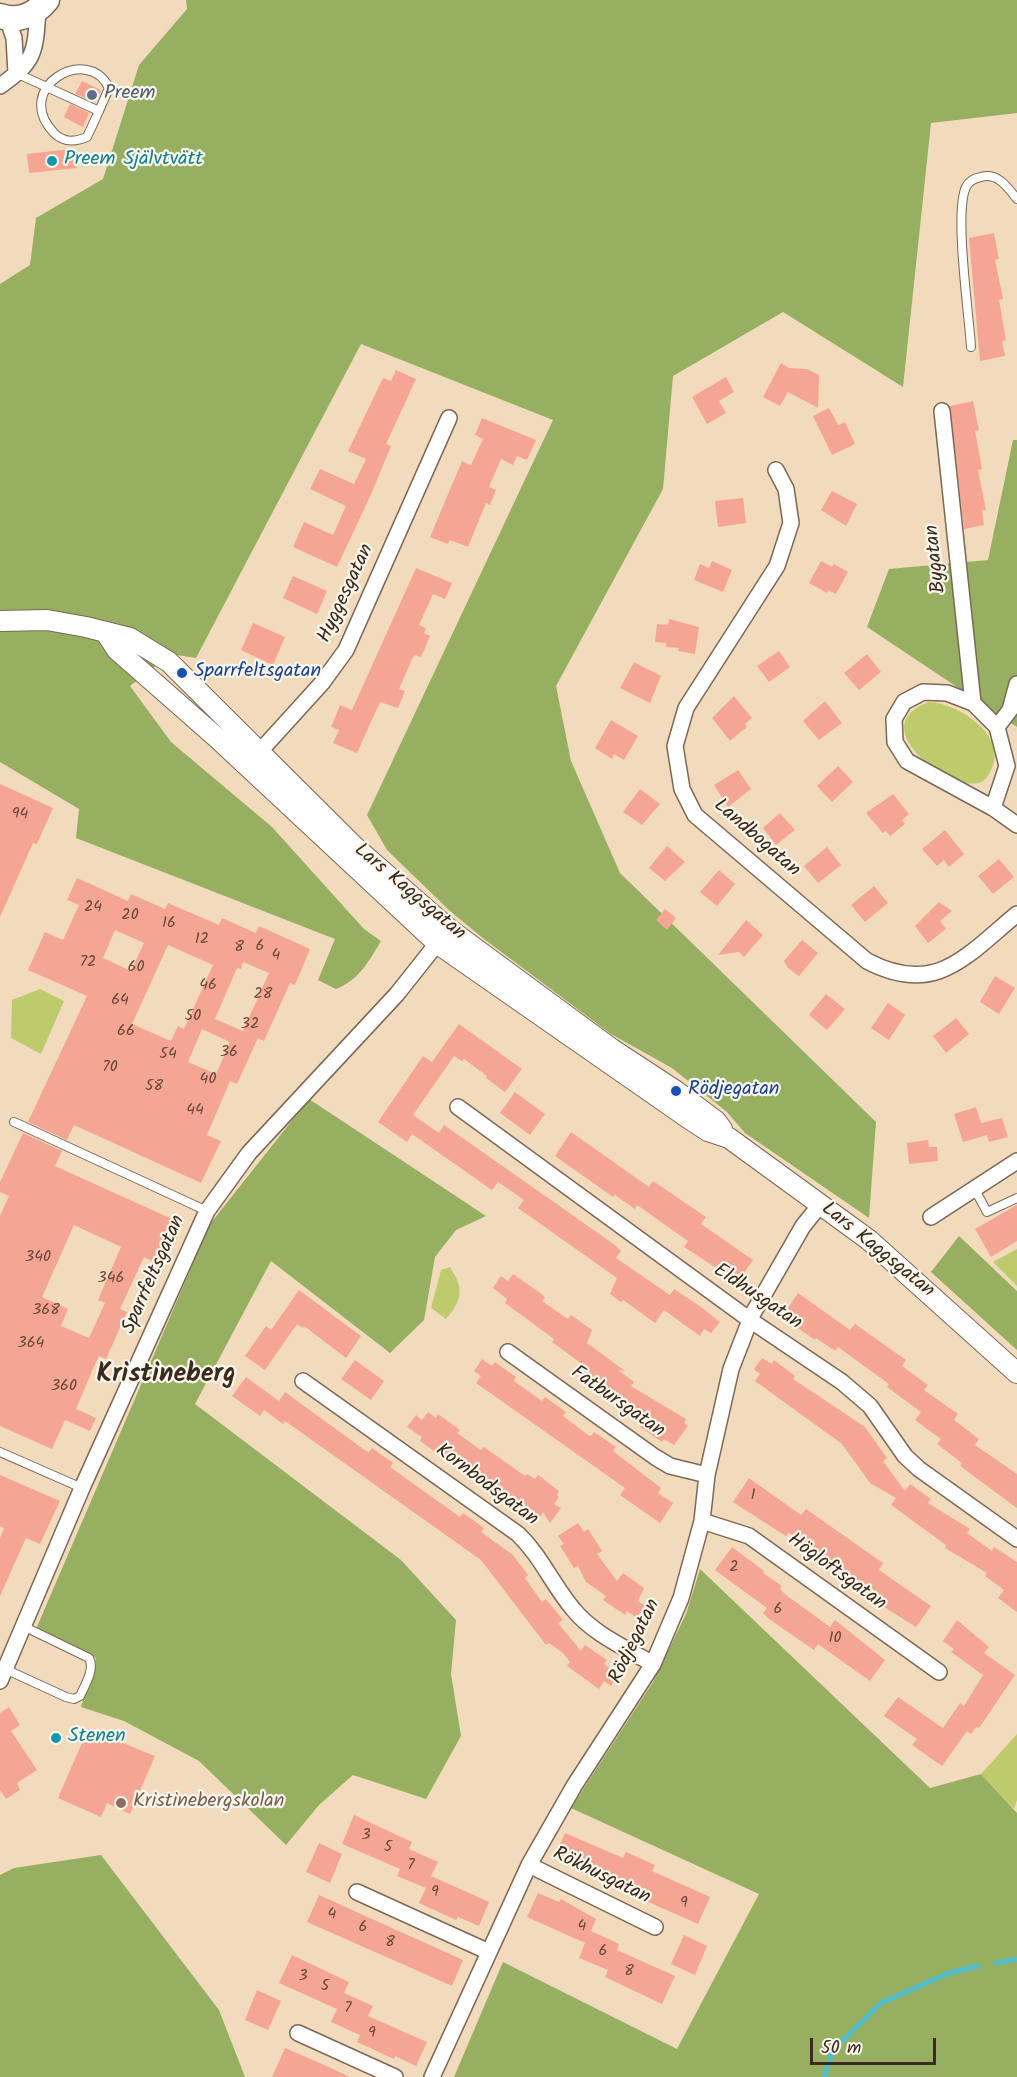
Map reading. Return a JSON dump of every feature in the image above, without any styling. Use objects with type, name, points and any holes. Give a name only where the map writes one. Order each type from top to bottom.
[{"type":"main road","points":[[4,17],[28,15],[42,5]]},
{"type":"street","points":[[0,86],[26,67],[33,55],[42,5]]},
{"type":"street","points":[[4,17],[14,38],[16,73]]},
{"type":"street","name":"Bygatan","points":[[942,411],[973,703]]},
{"type":"street","name":"Hyggesgatan","points":[[247,766],[322,683],[346,650],[449,418]]},
{"type":"street","name":"Landbogatan","points":[[776,470],[786,489],[791,523],[777,566],[686,708],[675,746],[682,789],[695,815],[867,961],[889,972],[920,976],[951,968],[1017,914]]},
{"type":"street","name":"Lars Kaggsgatan","points":[[0,621],[47,620],[130,638],[169,662],[443,936]]},
{"type":"street","name":"Lars Kaggsgatan","points":[[106,633],[117,650],[443,936],[688,1118],[708,1131],[729,1138],[869,1240],[1017,1373]]},
{"type":"street","points":[[997,727],[1010,710],[1017,684]]},
{"type":"street","points":[[993,808],[1007,766],[997,727],[973,703],[947,693],[923,692],[904,702],[894,719],[895,742],[907,761],[993,808],[1017,825]]},
{"type":"street","name":"Sparrfeltsgatan","points":[[3,1675],[82,1488],[207,1211],[249,1153],[397,994],[443,936]]},
{"type":"street","name":"Eldhusgatan","points":[[458,1107],[750,1320],[842,1382],[870,1406],[905,1456],[919,1469],[1017,1539]]},
{"type":"street","points":[[931,1217],[1017,1161]]},
{"type":"street","name":"Rödjegatan","points":[[432,2077],[529,1865],[574,1786],[653,1664],[681,1598],[702,1521],[707,1475],[731,1369],[750,1320],[803,1226],[820,1205]]},
{"type":"street","name":"Fatbursgatan","points":[[508,1352],[670,1466],[707,1475]]},
{"type":"street","name":"Kornbodsgatan","points":[[303,1382],[518,1534],[531,1547],[573,1609],[587,1625],[653,1664]]},
{"type":"street","name":"Högloftsgatan","points":[[702,1521],[749,1536],[939,1672]]},
{"type":"street","name":"Rökhusgatan","points":[[529,1865],[655,1927]]},
{"type":"street","points":[[357,1892],[489,1952]]},
{"type":"street","points":[[298,2033],[395,2077]]},
{"type":"lane","points":[[85,68],[95,70],[104,77],[109,88],[99,111],[87,136],[76,141],[60,138],[45,123],[39,105],[45,87],[58,76],[85,68]]},
{"type":"lane","points":[[16,73],[99,111]]},
{"type":"lane","points":[[971,347],[962,226],[962,203],[967,185],[974,179],[985,175],[994,177],[1005,183],[1017,199]]},
{"type":"lane","name":"Sparrfeltsgatan","points":[[14,1122],[207,1211]]},
{"type":"lane","points":[[974,1188],[987,1212],[1017,1198]]},
{"type":"lane","points":[[0,1452],[82,1488]]},
{"type":"lane","points":[[3,1675],[74,1699],[80,1696],[90,1673],[92,1662],[89,1658],[23,1626]]},
{"type":"green space","points":[[186,0],[1017,0],[1017,113],[931,123],[903,387],[783,312],[673,376],[663,489],[556,686],[571,761],[620,873],[876,1122],[869,1218],[745,1133],[727,1112],[672,1068],[611,1034],[484,939],[450,911],[387,850],[367,815],[553,420],[361,344],[196,658],[171,654],[130,686],[171,742],[272,827],[364,929],[381,941],[363,969],[351,981],[336,989],[318,980],[335,939],[76,838],[79,809],[0,762],[0,284],[30,265],[36,218],[103,179],[139,65],[187,9]]},
{"type":"green space","points":[[1013,440],[1017,440],[1017,727],[867,627],[889,569],[988,560]]},
{"type":"green space","points":[[929,702],[953,708],[965,714],[986,732],[995,755],[992,768],[983,781],[968,783],[934,769],[919,756],[908,741],[904,726],[910,713]]},
{"type":"green space","points":[[40,989],[64,1001],[41,1054],[11,1038],[12,1000]]},
{"type":"green space","points":[[309,1099],[486,1216],[456,1230],[435,1257],[424,1320],[390,1353],[271,1261],[195,1404],[401,1560],[456,1620],[451,1674],[461,1736],[426,1799],[353,1775],[319,1805],[286,1845],[199,1761],[124,1721],[81,1707],[96,1658],[36,1629],[210,1224]]},
{"type":"green space","points":[[959,1236],[1017,1291],[1017,1350],[931,1272]]},
{"type":"green space","points":[[1017,1249],[1017,1286],[993,1262]]},
{"type":"green space","points":[[450,1267],[458,1282],[460,1294],[456,1306],[446,1319],[431,1308],[441,1270]]},
{"type":"green space","points":[[700,1569],[930,1788],[981,1774],[1017,1813],[1017,2077],[454,2077],[503,1962],[677,2049],[759,1894],[571,1808],[653,1682],[686,1614]]},
{"type":"green space","points":[[1017,1734],[1017,1800],[1014,1809],[981,1774]]},
{"type":"green space","points":[[101,1855],[219,2010],[245,2077],[0,2077],[0,1875],[14,1868]]},
{"type":"building","points":[[82,81],[101,90],[95,102],[75,94]]},
{"type":"building","points":[[70,104],[89,113],[83,127],[64,117]]},
{"type":"building","name":"Preem Självtvätt","points":[[75,149],[77,168],[29,173],[27,154]]},
{"type":"building","points":[[994,233],[999,259],[995,260],[1003,299],[999,300],[1006,340],[1002,341],[1005,356],[980,361],[969,238]]},
{"type":"building","points":[[781,363],[789,368],[807,369],[819,375],[818,408],[788,392],[780,406],[763,397]]},
{"type":"building","points":[[396,370],[416,379],[386,444],[391,446],[372,492],[337,567],[293,547],[304,522],[333,535],[346,506],[310,489],[320,469],[354,484],[366,459],[348,451],[383,378],[391,381]]},
{"type":"building","points":[[726,377],[734,392],[719,401],[726,413],[707,424],[692,397]]},
{"type":"building","points":[[973,401],[979,430],[975,431],[982,469],[978,470],[986,510],[982,510],[984,525],[964,529],[950,406]]},
{"type":"building","points":[[829,408],[838,425],[845,422],[855,444],[832,455],[813,416]]},
{"type":"building","points":[[482,418],[536,440],[527,460],[517,456],[513,465],[501,459],[489,487],[496,490],[490,505],[486,503],[468,547],[450,540],[448,544],[430,537],[462,461],[471,465],[483,439],[475,435]]},
{"type":"building","points":[[832,491],[857,504],[846,526],[821,510]]},
{"type":"building","points":[[743,498],[746,523],[718,527],[715,501]]},
{"type":"building","points":[[712,561],[732,570],[723,592],[694,580],[700,564],[709,568]]},
{"type":"building","points":[[821,561],[832,567],[834,564],[848,572],[836,594],[828,590],[827,593],[809,583]]},
{"type":"building","points":[[416,568],[452,583],[445,599],[433,594],[419,625],[426,628],[424,633],[430,636],[421,657],[415,655],[412,659],[399,689],[405,691],[398,708],[380,702],[357,753],[333,743],[339,730],[331,727],[340,705],[352,710]]},
{"type":"building","points":[[293,576],[327,591],[317,614],[283,598]]},
{"type":"building","points":[[669,619],[699,627],[695,654],[678,651],[679,648],[666,647],[666,643],[655,642],[657,624],[668,625]]},
{"type":"building","points":[[253,623],[285,637],[273,665],[241,650]]},
{"type":"building","points":[[779,651],[790,667],[769,682],[757,666]]},
{"type":"building","points":[[867,654],[881,672],[859,690],[844,673]]},
{"type":"building","points":[[634,662],[661,676],[650,703],[620,688]]},
{"type":"building","points":[[734,696],[752,718],[745,724],[747,727],[730,741],[712,718]]},
{"type":"building","points":[[825,701],[842,723],[819,740],[803,721]]},
{"type":"building","points":[[611,720],[638,736],[624,760],[614,754],[612,759],[595,748]]},
{"type":"building","points":[[838,766],[853,782],[832,802],[817,786]]},
{"type":"building","points":[[738,770],[751,789],[728,807],[714,785]]},
{"type":"building","points":[[0,784],[53,808],[37,844],[33,843],[0,917]]},
{"type":"building","points":[[640,789],[660,804],[642,825],[623,812]]},
{"type":"building","points":[[893,794],[909,814],[902,820],[905,824],[890,836],[886,831],[883,833],[866,813]]},
{"type":"building","points":[[780,813],[795,830],[776,845],[763,828]]},
{"type":"building","points":[[945,830],[964,854],[949,867],[944,860],[937,866],[922,849]]},
{"type":"building","points":[[667,846],[685,862],[665,881],[649,868]]},
{"type":"building","points":[[827,847],[841,865],[818,883],[804,866]]},
{"type":"building","points":[[999,859],[1014,877],[993,894],[978,876]]},
{"type":"building","points":[[719,870],[735,884],[717,906],[700,892]]},
{"type":"building","points":[[77,878],[128,901],[131,894],[165,909],[168,903],[219,925],[222,918],[256,933],[259,926],[310,949],[295,985],[290,983],[264,1041],[258,1038],[237,1084],[230,1081],[207,1135],[221,1141],[201,1183],[74,1125],[67,1140],[28,1122],[87,996],[28,970],[45,932],[63,940],[79,905],[67,900]],"holes":[[[115,930],[144,943],[131,971],[103,958]],[[168,945],[213,965],[184,1029],[178,1026],[171,1041],[132,1024]],[[243,962],[269,973],[243,1031],[215,1019],[237,968],[241,969]],[[202,1029],[230,1042],[216,1074],[188,1062]]]},
{"type":"building","points":[[874,886],[888,903],[865,922],[851,905]]},
{"type":"building","points":[[939,902],[952,911],[940,921],[946,929],[928,943],[915,926]]},
{"type":"building","points":[[665,909],[676,918],[667,930],[656,920]]},
{"type":"building","points":[[746,920],[763,935],[744,957],[739,952],[718,955]]},
{"type":"building","points":[[802,940],[818,953],[799,976],[788,968],[784,961]]},
{"type":"building","points":[[995,976],[1015,988],[999,1014],[980,1002]]},
{"type":"building","points":[[826,994],[845,1009],[827,1030],[809,1015]]},
{"type":"building","points":[[888,1003],[905,1015],[889,1040],[871,1028]]},
{"type":"building","points":[[956,1018],[969,1034],[946,1053],[933,1036]]},
{"type":"building","points":[[459,1024],[522,1069],[505,1092],[464,1059],[462,1061],[454,1056],[413,1115],[439,1133],[444,1125],[615,1245],[621,1251],[616,1258],[670,1295],[674,1289],[701,1307],[720,1322],[711,1333],[704,1329],[700,1336],[664,1310],[655,1323],[623,1300],[621,1302],[610,1294],[617,1278],[518,1208],[524,1200],[498,1182],[492,1190],[412,1134],[407,1142],[378,1122],[423,1056],[432,1062]]},
{"type":"building","points":[[515,1092],[545,1114],[530,1135],[500,1113]]},
{"type":"building","points":[[976,1107],[981,1123],[1002,1118],[1008,1137],[989,1142],[987,1135],[963,1142],[954,1114]]},
{"type":"building","points":[[571,1132],[649,1187],[653,1181],[706,1217],[701,1224],[753,1260],[738,1282],[684,1247],[688,1241],[637,1205],[635,1209],[615,1195],[613,1197],[555,1156]]},
{"type":"building","points":[[23,1133],[62,1151],[55,1166],[183,1224],[163,1266],[144,1257],[120,1309],[127,1312],[106,1359],[99,1356],[92,1371],[76,1409],[96,1418],[90,1431],[65,1420],[52,1449],[0,1426],[0,1216],[9,1196],[0,1192],[0,1182]],"holes":[[[74,1225],[121,1247],[98,1300],[105,1303],[89,1338],[61,1326],[68,1309],[42,1297]]]},
{"type":"building","points":[[928,1140],[929,1147],[937,1147],[938,1161],[909,1164],[907,1143]]},
{"type":"building","points":[[1017,1205],[1017,1241],[991,1257],[975,1229]]},
{"type":"building","points":[[513,1274],[543,1295],[545,1298],[542,1301],[568,1319],[571,1315],[592,1330],[587,1343],[625,1371],[618,1370],[634,1382],[631,1386],[686,1419],[684,1423],[688,1426],[674,1445],[664,1439],[662,1442],[640,1427],[642,1424],[628,1412],[630,1410],[595,1385],[598,1382],[583,1371],[586,1367],[552,1342],[554,1339],[505,1303],[507,1299],[493,1288],[501,1276],[508,1281]]},
{"type":"building","points":[[299,1290],[361,1336],[346,1358],[304,1326],[303,1328],[297,1324],[265,1370],[245,1356],[266,1326],[271,1330]]},
{"type":"building","points":[[798,1293],[850,1330],[855,1324],[906,1360],[902,1366],[928,1385],[924,1390],[958,1414],[954,1420],[979,1439],[975,1445],[1017,1474],[1017,1508],[960,1466],[962,1463],[937,1444],[941,1439],[915,1420],[921,1412],[887,1387],[889,1384],[838,1347],[835,1351],[782,1317]]},
{"type":"building","points":[[762,1358],[772,1364],[774,1360],[795,1376],[793,1379],[865,1427],[887,1458],[883,1461],[905,1491],[910,1484],[931,1499],[928,1503],[970,1529],[967,1533],[992,1551],[994,1547],[1017,1562],[1017,1612],[998,1598],[1004,1590],[985,1576],[987,1573],[945,1548],[946,1545],[891,1505],[896,1498],[870,1483],[842,1444],[755,1381],[760,1374],[754,1369]]},
{"type":"building","points":[[482,1359],[492,1366],[495,1362],[516,1377],[514,1381],[542,1401],[545,1397],[566,1412],[563,1416],[588,1435],[591,1436],[594,1432],[616,1447],[613,1451],[661,1488],[658,1493],[673,1503],[660,1523],[620,1495],[625,1488],[476,1383],[481,1376],[474,1371]]},
{"type":"building","points":[[355,1360],[384,1381],[371,1400],[341,1379]]},
{"type":"building","points":[[246,1377],[279,1401],[285,1392],[366,1451],[369,1452],[372,1448],[393,1463],[390,1467],[460,1517],[463,1513],[484,1528],[481,1532],[513,1555],[528,1575],[525,1578],[542,1602],[546,1599],[563,1620],[558,1623],[581,1651],[585,1645],[607,1660],[604,1664],[619,1675],[611,1686],[604,1681],[599,1689],[567,1666],[570,1662],[563,1653],[549,1643],[546,1645],[481,1560],[285,1421],[283,1424],[264,1410],[260,1416],[232,1396]]},
{"type":"building","points":[[428,1412],[436,1418],[438,1414],[460,1430],[457,1433],[481,1450],[484,1447],[525,1476],[527,1474],[535,1479],[538,1475],[559,1491],[557,1495],[559,1497],[554,1504],[561,1508],[550,1523],[543,1512],[540,1517],[500,1489],[498,1491],[489,1485],[486,1488],[465,1473],[468,1470],[443,1453],[441,1456],[420,1441],[422,1437],[407,1427],[416,1415],[422,1420]]},
{"type":"building","points":[[0,1475],[60,1501],[40,1544],[26,1538],[0,1596],[0,1538],[4,1528],[0,1526]]},
{"type":"building","points":[[749,1478],[801,1515],[806,1509],[883,1563],[879,1570],[931,1606],[916,1627],[862,1593],[866,1587],[815,1549],[789,1533],[786,1536],[733,1502]]},
{"type":"building","points":[[578,1523],[584,1532],[588,1529],[602,1551],[597,1554],[617,1581],[623,1573],[644,1588],[638,1601],[645,1606],[637,1618],[627,1611],[625,1615],[603,1600],[606,1596],[586,1582],[578,1566],[574,1568],[560,1546],[564,1544],[558,1536]]},
{"type":"building","points":[[732,1547],[782,1586],[780,1589],[786,1595],[830,1627],[835,1620],[885,1660],[870,1681],[818,1644],[814,1650],[769,1619],[763,1613],[767,1608],[715,1570]]},
{"type":"building","points":[[957,1620],[989,1647],[984,1653],[1015,1675],[979,1728],[976,1727],[971,1734],[967,1731],[942,1766],[912,1745],[917,1739],[884,1716],[898,1697],[943,1728],[960,1703],[964,1706],[983,1675],[951,1652],[954,1649],[943,1641]]},
{"type":"building","points":[[9,1707],[20,1725],[11,1731],[37,1770],[17,1783],[20,1790],[6,1799],[0,1790],[0,1713]]},
{"type":"building","points":[[88,1729],[155,1756],[130,1814],[107,1803],[101,1817],[58,1798]]},
{"type":"building","points":[[354,1815],[412,1842],[409,1849],[438,1862],[431,1876],[489,1902],[479,1926],[458,1917],[456,1920],[419,1903],[426,1888],[397,1876],[400,1869],[342,1844]]},
{"type":"building","points":[[565,1833],[623,1858],[626,1852],[655,1865],[652,1871],[710,1897],[698,1924],[574,1869],[576,1866],[554,1857]]},
{"type":"building","points":[[319,1843],[342,1854],[330,1883],[306,1872]]},
{"type":"building","points":[[538,1893],[559,1902],[561,1899],[596,1919],[591,1931],[619,1944],[617,1950],[675,1976],[662,2004],[605,1977],[608,1970],[579,1958],[585,1943],[527,1917]]},
{"type":"building","points":[[319,1895],[463,1960],[452,1986],[307,1922]]},
{"type":"building","points":[[684,1935],[707,1946],[695,1975],[671,1964]]},
{"type":"building","points":[[292,1955],[349,1982],[344,1993],[373,2006],[368,2016],[427,2042],[416,2066],[395,2056],[394,2059],[357,2042],[360,2035],[331,2022],[337,2009],[279,1983]]},
{"type":"building","points":[[257,1990],[281,2001],[268,2030],[245,2020]]},
{"type":"building","points":[[285,2048],[322,2064],[350,2077],[272,2077]]},
{"type":"waterway","points":[[996,1963],[1017,1959]]},
{"type":"waterway","points":[[824,2077],[833,2050],[881,2003],[949,1973],[978,1966]]},
{"type":"place","name":"Preem","points":[[92,95]]},
{"type":"place","name":"Preem Självtvätt","points":[[52,161]]},
{"type":"place","name":"Sparrfeltsgatan","points":[[182,673]]},
{"type":"place","name":"Rödjegatan","points":[[676,1091]]},
{"type":"place","name":"Stenen","points":[[56,1738]]},
{"type":"place","name":"Kristinebergskolan","points":[[121,1803]]},
{"type":"district","name":"Kristineberg","points":[[166,1377]]}]
